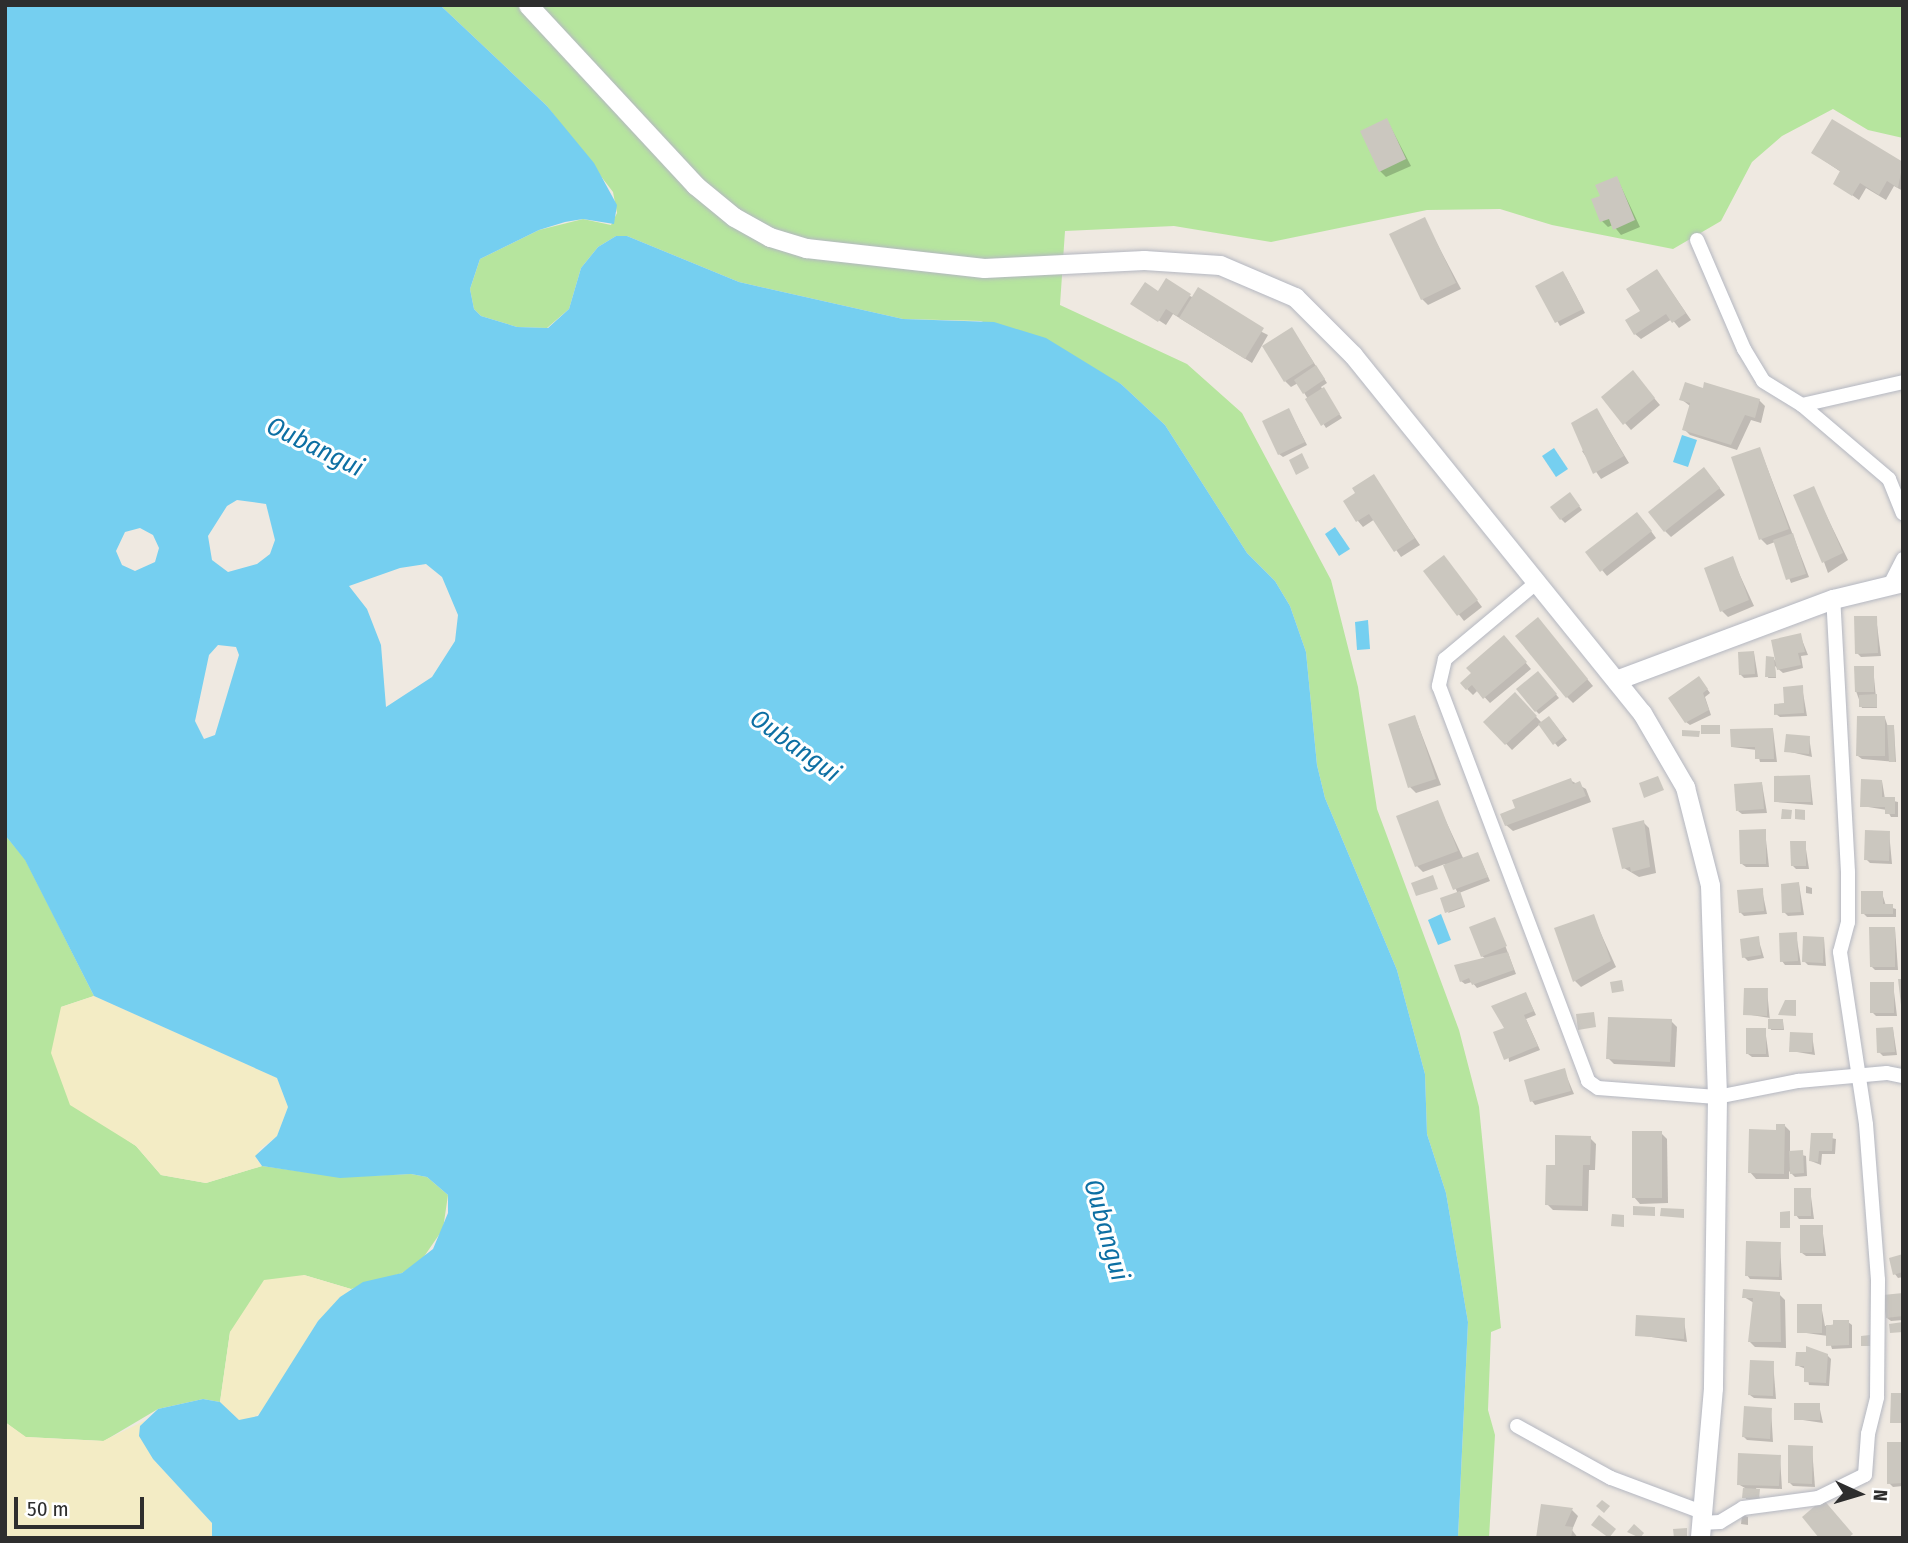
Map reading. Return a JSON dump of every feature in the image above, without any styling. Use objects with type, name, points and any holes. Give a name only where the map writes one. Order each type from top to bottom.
[{"type":"main road","points":[[528,5],[695,185],[734,217],[770,237],[806,248],[984,268],[1144,260],[1220,265],[1295,297],[1353,355],[1616,680],[1667,750],[1699,831],[1710,885],[1717,1097],[1713,1388],[1701,1524]]},
{"type":"main road","points":[[1616,680],[1833,598],[1897,582]]},
{"type":"street","points":[[1697,240],[1744,349],[1763,381],[1802,405],[1889,479],[1903,513]]},
{"type":"street","points":[[1802,405],[1903,382]]},
{"type":"street","points":[[1897,582],[1903,559]]},
{"type":"street","points":[[1536,583],[1445,659],[1439,686],[1452,728],[1583,1074],[1598,1088],[1717,1097],[1860,1074],[1903,1076]]},
{"type":"street","points":[[1517,1426],[1701,1524],[1720,1522],[1743,1508],[1818,1498],[1865,1475],[1877,1397],[1878,1280],[1860,1074],[1840,952],[1848,922],[1848,872],[1833,598]]},
{"type":"green space","points":[[440,5],[1903,5],[1903,138],[1868,130],[1833,109],[1782,136],[1752,162],[1721,221],[1673,249],[1552,225],[1500,209],[1427,210],[1271,242],[1174,226],[1065,231],[1060,305],[1187,364],[1242,413],[1331,580],[1358,687],[1377,809],[1459,1030],[1479,1107],[1501,1328],[1491,1332],[1488,1410],[1495,1435],[1489,1538],[1458,1538],[1468,1322],[1446,1193],[1427,1134],[1425,1074],[1397,970],[1325,798],[1317,765],[1306,652],[1290,606],[1275,581],[1247,553],[1165,425],[1121,384],[981,321],[903,319],[739,282],[627,236],[616,236],[598,247],[581,268],[569,309],[547,328],[517,327],[481,316],[474,309],[470,289],[480,259],[539,230],[583,219],[611,225],[617,213],[613,192],[547,106]]},
{"type":"green space","points":[[5,835],[25,859],[94,996],[61,1007],[107,1126],[136,1146],[161,1175],[206,1183],[262,1166],[340,1177],[411,1174],[427,1177],[448,1195],[443,1229],[421,1261],[402,1273],[351,1289],[304,1275],[230,1332],[220,1402],[203,1399],[158,1409],[104,1441],[25,1437],[5,1422]]},
{"type":"sand","points":[[94,996],[277,1078],[288,1107],[277,1136],[259,1150],[257,1160],[262,1166],[206,1183],[161,1175],[136,1146],[70,1105],[51,1053],[61,1007]]},
{"type":"sand","points":[[304,1275],[351,1289],[318,1321],[263,1411],[247,1422],[239,1420],[220,1402],[230,1332],[264,1280]]},
{"type":"sand","points":[[146,1420],[140,1426],[153,1459],[212,1523],[212,1538],[5,1538],[5,1422],[26,1437],[103,1441]]},
{"type":"water","name":"Oubangui","points":[[5,5],[440,5],[547,106],[594,163],[617,205],[614,224],[583,219],[565,222],[539,230],[480,259],[470,289],[474,309],[481,316],[517,327],[548,328],[569,309],[581,268],[598,247],[616,236],[627,236],[739,282],[903,319],[994,322],[1046,338],[1121,384],[1165,425],[1247,553],[1275,581],[1290,606],[1306,652],[1317,765],[1325,798],[1397,970],[1425,1074],[1427,1134],[1446,1193],[1468,1322],[1458,1538],[212,1538],[212,1523],[153,1459],[139,1436],[140,1426],[158,1409],[203,1399],[220,1402],[239,1420],[258,1416],[318,1321],[340,1297],[363,1282],[402,1273],[433,1249],[448,1213],[448,1195],[427,1177],[411,1174],[340,1178],[262,1166],[255,1156],[277,1136],[288,1107],[277,1078],[94,996],[25,860],[5,835]],"holes":[[[237,500],[266,504],[275,540],[270,554],[257,564],[228,572],[212,560],[208,536],[227,506]],[[140,528],[153,535],[159,548],[155,562],[135,571],[122,565],[116,551],[125,532]],[[426,564],[442,577],[458,615],[455,641],[432,677],[386,707],[381,645],[367,609],[349,586],[400,568]],[[218,645],[236,647],[239,655],[215,735],[204,739],[195,721],[209,655]]]},
{"type":"water","points":[[1682,435],[1697,440],[1688,467],[1673,462]]},
{"type":"water","points":[[1554,448],[1568,469],[1556,477],[1542,456]]},
{"type":"water","points":[[1335,527],[1350,549],[1339,556],[1325,534]]},
{"type":"water","points":[[1368,620],[1370,649],[1357,650],[1355,622]]},
{"type":"water","points":[[1441,914],[1451,940],[1438,945],[1428,920]]},
{"type":"building","points":[[1387,118],[1406,159],[1379,172],[1360,131]]},
{"type":"building","points":[[1832,119],[1903,162],[1898,188],[1887,181],[1879,195],[1860,183],[1852,196],[1833,184],[1840,171],[1811,153]]},
{"type":"building","points":[[1617,176],[1635,220],[1613,230],[1609,219],[1600,222],[1591,199],[1600,196],[1595,185]]},
{"type":"building","points":[[1425,217],[1456,283],[1421,300],[1389,234]]},
{"type":"building","points":[[1657,269],[1686,313],[1672,323],[1666,314],[1634,335],[1625,320],[1640,311],[1626,289]]},
{"type":"building","points":[[1563,271],[1583,309],[1555,323],[1535,286]]},
{"type":"building","points":[[1166,278],[1191,294],[1177,316],[1166,309],[1158,322],[1130,304],[1145,282],[1158,291]]},
{"type":"building","points":[[1198,287],[1264,328],[1245,359],[1179,318]]},
{"type":"building","points":[[1292,327],[1314,363],[1284,382],[1262,346]]},
{"type":"building","points":[[1316,365],[1325,379],[1303,394],[1294,380]]},
{"type":"building","points":[[1633,370],[1655,398],[1623,425],[1601,397]]},
{"type":"building","points":[[1685,382],[1703,388],[1704,382],[1760,399],[1755,418],[1745,415],[1731,445],[1682,430],[1690,403],[1679,400]]},
{"type":"building","points":[[1324,387],[1340,414],[1321,426],[1305,399]]},
{"type":"building","points":[[1289,408],[1305,442],[1278,455],[1262,421]]},
{"type":"building","points":[[1597,408],[1624,456],[1593,474],[1571,423]]},
{"type":"building","points":[[1760,447],[1789,529],[1759,540],[1731,457]]},
{"type":"building","points":[[1302,453],[1309,468],[1296,475],[1289,460]]},
{"type":"building","points":[[1704,467],[1720,488],[1664,532],[1648,512]]},
{"type":"building","points":[[1374,474],[1415,538],[1394,552],[1369,514],[1356,522],[1343,501],[1355,493],[1352,488]]},
{"type":"building","points":[[1814,486],[1843,553],[1822,563],[1793,495]]},
{"type":"building","points":[[1570,492],[1580,506],[1560,520],[1550,507]]},
{"type":"building","points":[[1637,512],[1652,531],[1600,572],[1585,552]]},
{"type":"building","points":[[1793,533],[1806,574],[1786,580],[1773,540]]},
{"type":"building","points":[[1444,555],[1478,600],[1457,616],[1423,571]]},
{"type":"building","points":[[1733,556],[1749,600],[1720,612],[1704,568]]},
{"type":"building","points":[[1854,616],[1877,616],[1878,653],[1855,654]]},
{"type":"building","points":[[1538,617],[1588,679],[1566,698],[1515,636]]},
{"type":"building","points":[[1801,633],[1805,652],[1798,653],[1801,665],[1777,670],[1771,640]]},
{"type":"building","points":[[1504,635],[1527,662],[1483,699],[1472,685],[1466,690],[1460,683],[1471,673],[1466,668]]},
{"type":"building","points":[[1754,651],[1755,674],[1739,675],[1738,652]]},
{"type":"building","points":[[1766,656],[1774,657],[1776,677],[1765,677]]},
{"type":"building","points":[[1854,666],[1874,666],[1874,692],[1855,692]]},
{"type":"building","points":[[1538,671],[1557,694],[1535,712],[1516,689]]},
{"type":"building","points":[[1699,676],[1708,689],[1703,693],[1709,710],[1685,723],[1668,698]]},
{"type":"building","points":[[1803,685],[1804,713],[1774,715],[1774,704],[1784,703],[1783,687]]},
{"type":"building","points":[[1515,692],[1537,716],[1505,745],[1483,722]]},
{"type":"building","points":[[1877,694],[1877,707],[1859,707],[1859,695]]},
{"type":"building","points":[[1415,715],[1436,779],[1408,788],[1388,724]]},
{"type":"building","points":[[1549,716],[1564,736],[1553,745],[1538,724]]},
{"type":"building","points":[[1857,716],[1885,716],[1885,756],[1856,756]]},
{"type":"building","points":[[1701,725],[1720,725],[1720,734],[1701,734]]},
{"type":"building","points":[[1887,725],[1894,725],[1895,762],[1889,762]]},
{"type":"building","points":[[1773,728],[1774,759],[1755,759],[1755,747],[1731,747],[1730,729]]},
{"type":"building","points":[[1682,730],[1700,731],[1699,737],[1682,736]]},
{"type":"building","points":[[1786,734],[1810,736],[1809,754],[1784,752]]},
{"type":"building","points":[[1810,775],[1811,802],[1774,802],[1774,776]]},
{"type":"building","points":[[1658,776],[1664,790],[1644,798],[1639,783]]},
{"type":"building","points":[[1571,778],[1573,784],[1580,781],[1586,796],[1505,826],[1500,814],[1515,808],[1512,800]]},
{"type":"building","points":[[1861,779],[1882,780],[1882,797],[1895,797],[1895,814],[1885,814],[1885,807],[1860,807]]},
{"type":"building","points":[[1762,782],[1764,809],[1736,811],[1734,784]]},
{"type":"building","points":[[1438,800],[1458,851],[1415,867],[1396,816]]},
{"type":"building","points":[[1782,809],[1792,810],[1791,819],[1781,819]]},
{"type":"building","points":[[1795,809],[1805,810],[1805,820],[1795,819]]},
{"type":"building","points":[[1644,820],[1650,867],[1631,872],[1630,867],[1622,869],[1612,828]]},
{"type":"building","points":[[1766,829],[1766,864],[1740,864],[1739,830]]},
{"type":"building","points":[[1865,830],[1890,831],[1889,861],[1864,860]]},
{"type":"building","points":[[1790,841],[1806,841],[1806,866],[1791,866]]},
{"type":"building","points":[[1478,852],[1488,877],[1453,890],[1443,865]]},
{"type":"building","points":[[1433,875],[1438,889],[1416,896],[1411,883]]},
{"type":"building","points":[[1799,882],[1801,912],[1782,913],[1781,884]]},
{"type":"building","points":[[1763,888],[1764,911],[1739,913],[1737,890]]},
{"type":"building","points":[[1460,891],[1465,906],[1445,913],[1440,898]]},
{"type":"building","points":[[1861,891],[1883,891],[1883,904],[1893,904],[1893,914],[1861,914]]},
{"type":"building","points":[[1594,914],[1611,961],[1573,982],[1554,928]]},
{"type":"building","points":[[1495,917],[1507,946],[1481,957],[1469,927]]},
{"type":"building","points":[[1869,927],[1895,927],[1895,967],[1870,967]]},
{"type":"building","points":[[1797,932],[1798,961],[1780,962],[1779,933]]},
{"type":"building","points":[[1759,936],[1761,955],[1742,958],[1740,939]]},
{"type":"building","points":[[1803,936],[1824,937],[1823,963],[1802,962]]},
{"type":"building","points":[[1508,952],[1514,970],[1472,985],[1469,978],[1460,982],[1454,965]]},
{"type":"building","points":[[1898,979],[1903,979],[1903,1005],[1901,1005]]},
{"type":"building","points":[[1622,980],[1624,991],[1612,993],[1610,982]]},
{"type":"building","points":[[1870,982],[1894,982],[1894,1013],[1870,1013]]},
{"type":"building","points":[[1744,988],[1768,988],[1767,1016],[1743,1015]]},
{"type":"building","points":[[1526,992],[1534,1011],[1524,1015],[1538,1046],[1504,1060],[1493,1032],[1504,1028],[1491,1006]]},
{"type":"building","points":[[1785,1000],[1796,1000],[1796,1016],[1778,1015]]},
{"type":"building","points":[[1594,1012],[1596,1027],[1578,1030],[1576,1014]]},
{"type":"building","points":[[1608,1017],[1672,1019],[1670,1062],[1606,1059]]},
{"type":"building","points":[[1768,1019],[1783,1019],[1783,1029],[1768,1029]]},
{"type":"building","points":[[1893,1027],[1895,1052],[1877,1053],[1876,1028]]},
{"type":"building","points":[[1746,1028],[1766,1028],[1766,1054],[1746,1054]]},
{"type":"building","points":[[1790,1032],[1813,1033],[1812,1052],[1789,1052]]},
{"type":"building","points":[[1565,1068],[1571,1091],[1530,1102],[1524,1080]]},
{"type":"building","points":[[1776,1124],[1785,1124],[1784,1174],[1748,1173],[1749,1129],[1776,1130]]},
{"type":"building","points":[[1632,1131],[1662,1131],[1662,1198],[1632,1198]]},
{"type":"building","points":[[1811,1133],[1833,1133],[1832,1151],[1819,1151],[1818,1162],[1809,1161]]},
{"type":"building","points":[[1555,1135],[1591,1136],[1590,1165],[1583,1165],[1582,1206],[1545,1205],[1546,1165],[1555,1165]]},
{"type":"building","points":[[1803,1150],[1804,1173],[1790,1174],[1789,1151]]},
{"type":"building","points":[[1794,1188],[1811,1188],[1811,1216],[1794,1216]]},
{"type":"building","points":[[1633,1206],[1655,1207],[1655,1216],[1633,1215]]},
{"type":"building","points":[[1661,1208],[1684,1209],[1684,1218],[1660,1216]]},
{"type":"building","points":[[1790,1211],[1790,1228],[1780,1228],[1780,1212]]},
{"type":"building","points":[[1612,1214],[1624,1215],[1624,1227],[1611,1226]]},
{"type":"building","points":[[1800,1225],[1823,1225],[1823,1253],[1800,1253]]},
{"type":"building","points":[[1746,1241],[1781,1242],[1779,1277],[1745,1276]]},
{"type":"building","points":[[1903,1254],[1903,1272],[1893,1275],[1889,1258]]},
{"type":"building","points":[[1743,1289],[1780,1292],[1781,1342],[1748,1342],[1753,1298],[1742,1298]]},
{"type":"building","points":[[1903,1293],[1903,1316],[1886,1318],[1883,1295]]},
{"type":"building","points":[[1797,1304],[1822,1304],[1822,1333],[1797,1333]]},
{"type":"building","points":[[1636,1315],[1685,1318],[1684,1339],[1635,1336]]},
{"type":"building","points":[[1833,1320],[1849,1320],[1849,1345],[1826,1346],[1826,1325],[1833,1325]]},
{"type":"building","points":[[1903,1322],[1903,1332],[1890,1333],[1889,1324]]},
{"type":"building","points":[[1870,1335],[1870,1346],[1861,1346],[1861,1336]]},
{"type":"building","points":[[1806,1346],[1828,1354],[1826,1383],[1804,1382],[1804,1366],[1795,1366],[1796,1352],[1806,1352]]},
{"type":"building","points":[[1750,1360],[1774,1361],[1773,1396],[1748,1395]]},
{"type":"building","points":[[1891,1393],[1903,1393],[1903,1423],[1890,1423]]},
{"type":"building","points":[[1794,1403],[1820,1403],[1820,1420],[1794,1420]]},
{"type":"building","points":[[1744,1406],[1772,1408],[1770,1439],[1742,1437]]},
{"type":"building","points":[[1887,1442],[1903,1442],[1903,1483],[1887,1484]]},
{"type":"building","points":[[1788,1445],[1813,1446],[1812,1484],[1788,1483]]},
{"type":"building","points":[[1738,1453],[1781,1455],[1779,1486],[1737,1485]]},
{"type":"building","points":[[1743,1488],[1760,1489],[1759,1499],[1742,1498]]},
{"type":"building","points":[[1823,1499],[1853,1534],[1848,1538],[1819,1538],[1802,1517]]},
{"type":"building","points":[[1602,1500],[1610,1506],[1604,1513],[1596,1506]]},
{"type":"building","points":[[1541,1504],[1573,1508],[1565,1526],[1573,1527],[1571,1538],[1536,1538]]},
{"type":"building","points":[[1599,1515],[1616,1529],[1609,1538],[1591,1525]]},
{"type":"building","points":[[1634,1524],[1644,1533],[1640,1538],[1627,1532]]},
{"type":"building","points":[[1687,1528],[1687,1538],[1674,1538],[1673,1529]]}]
